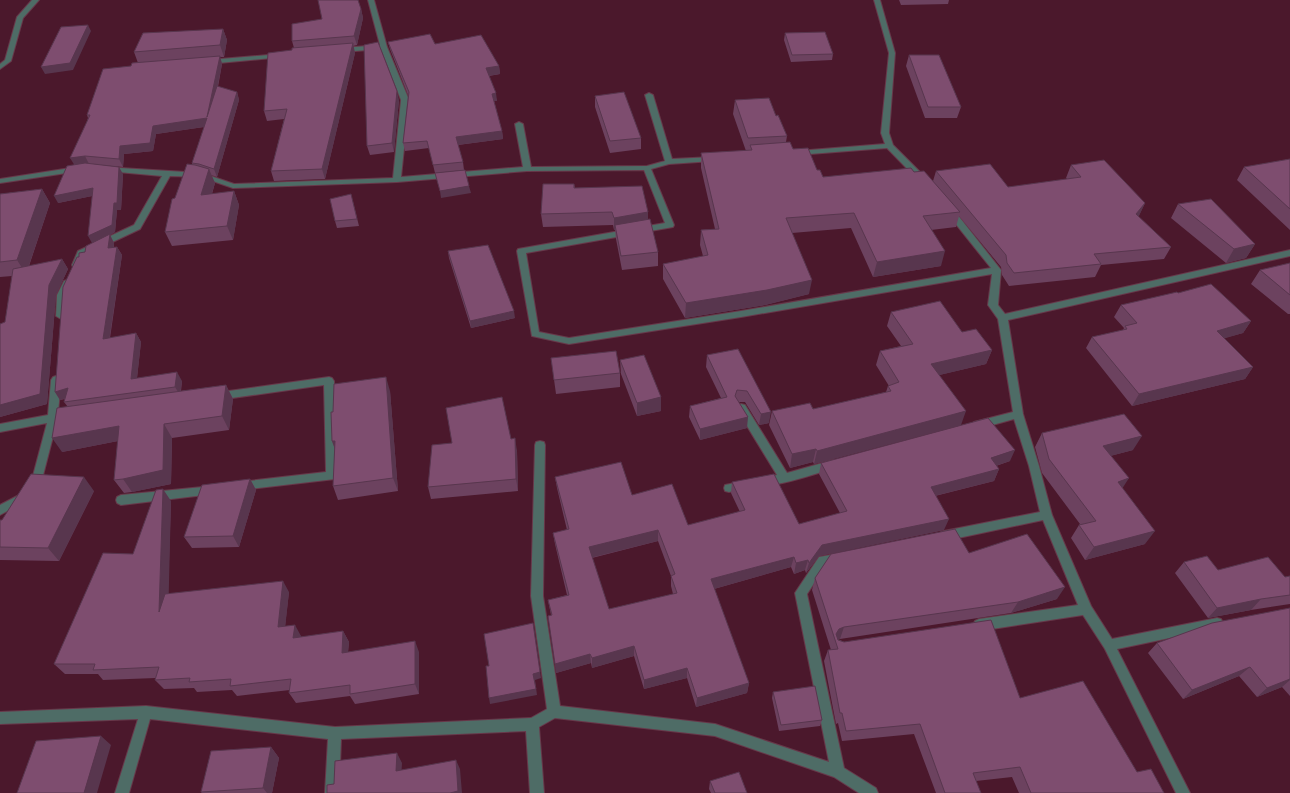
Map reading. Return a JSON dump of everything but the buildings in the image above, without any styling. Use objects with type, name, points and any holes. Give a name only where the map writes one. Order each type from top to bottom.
[{"type":"street","points":[[0,67],[8,61],[20,17],[36,0]]},
{"type":"street","points":[[371,0],[384,47],[405,100],[397,180]]},
{"type":"street","points":[[877,0],[892,53],[885,133],[889,146],[929,187]]},
{"type":"street","points":[[337,51],[384,47]]},
{"type":"street","points":[[202,62],[289,55]]},
{"type":"street","points":[[649,95],[669,162]]},
{"type":"street","points":[[519,124],[527,169]]},
{"type":"street","points":[[787,153],[889,146]]},
{"type":"street","points":[[97,168],[168,174],[202,175],[233,186],[397,180],[527,169],[647,168],[669,162],[724,158]]},
{"type":"street","points":[[0,181],[82,168]]},
{"type":"street","points":[[647,168],[670,225],[521,251],[535,334],[569,341],[741,314],[997,270]]},
{"type":"street","points":[[60,325],[62,295],[81,253],[137,227],[168,174]]},
{"type":"street","points":[[944,204],[997,270],[993,306],[1003,318],[1018,414],[1034,466],[1046,515],[1086,609],[1109,645],[1184,793]]},
{"type":"street","points":[[1003,318],[1290,253]]},
{"type":"street","points":[[0,510],[33,492],[53,418],[57,372]]},
{"type":"street","points":[[121,500],[331,476],[329,381],[211,396]]},
{"type":"street","points":[[740,406],[784,478]]},
{"type":"street","points":[[0,428],[77,414]]},
{"type":"street","points":[[965,428],[1018,414]]},
{"type":"street","points":[[540,445],[537,596],[554,712]]},
{"type":"street","points":[[729,488],[784,478],[844,461]]},
{"type":"street","points":[[931,539],[1046,515]]},
{"type":"street","points":[[838,772],[801,593],[823,561],[854,555]]},
{"type":"street","points":[[970,626],[1086,609]]},
{"type":"street","points":[[1109,645],[1228,621]]},
{"type":"street","points":[[0,718],[146,712],[335,733],[532,724],[554,712],[715,730],[838,772],[871,793]]},
{"type":"street","points":[[122,793],[146,712]]},
{"type":"street","points":[[532,724],[537,793]]},
{"type":"street","points":[[332,793],[335,733]]}]
